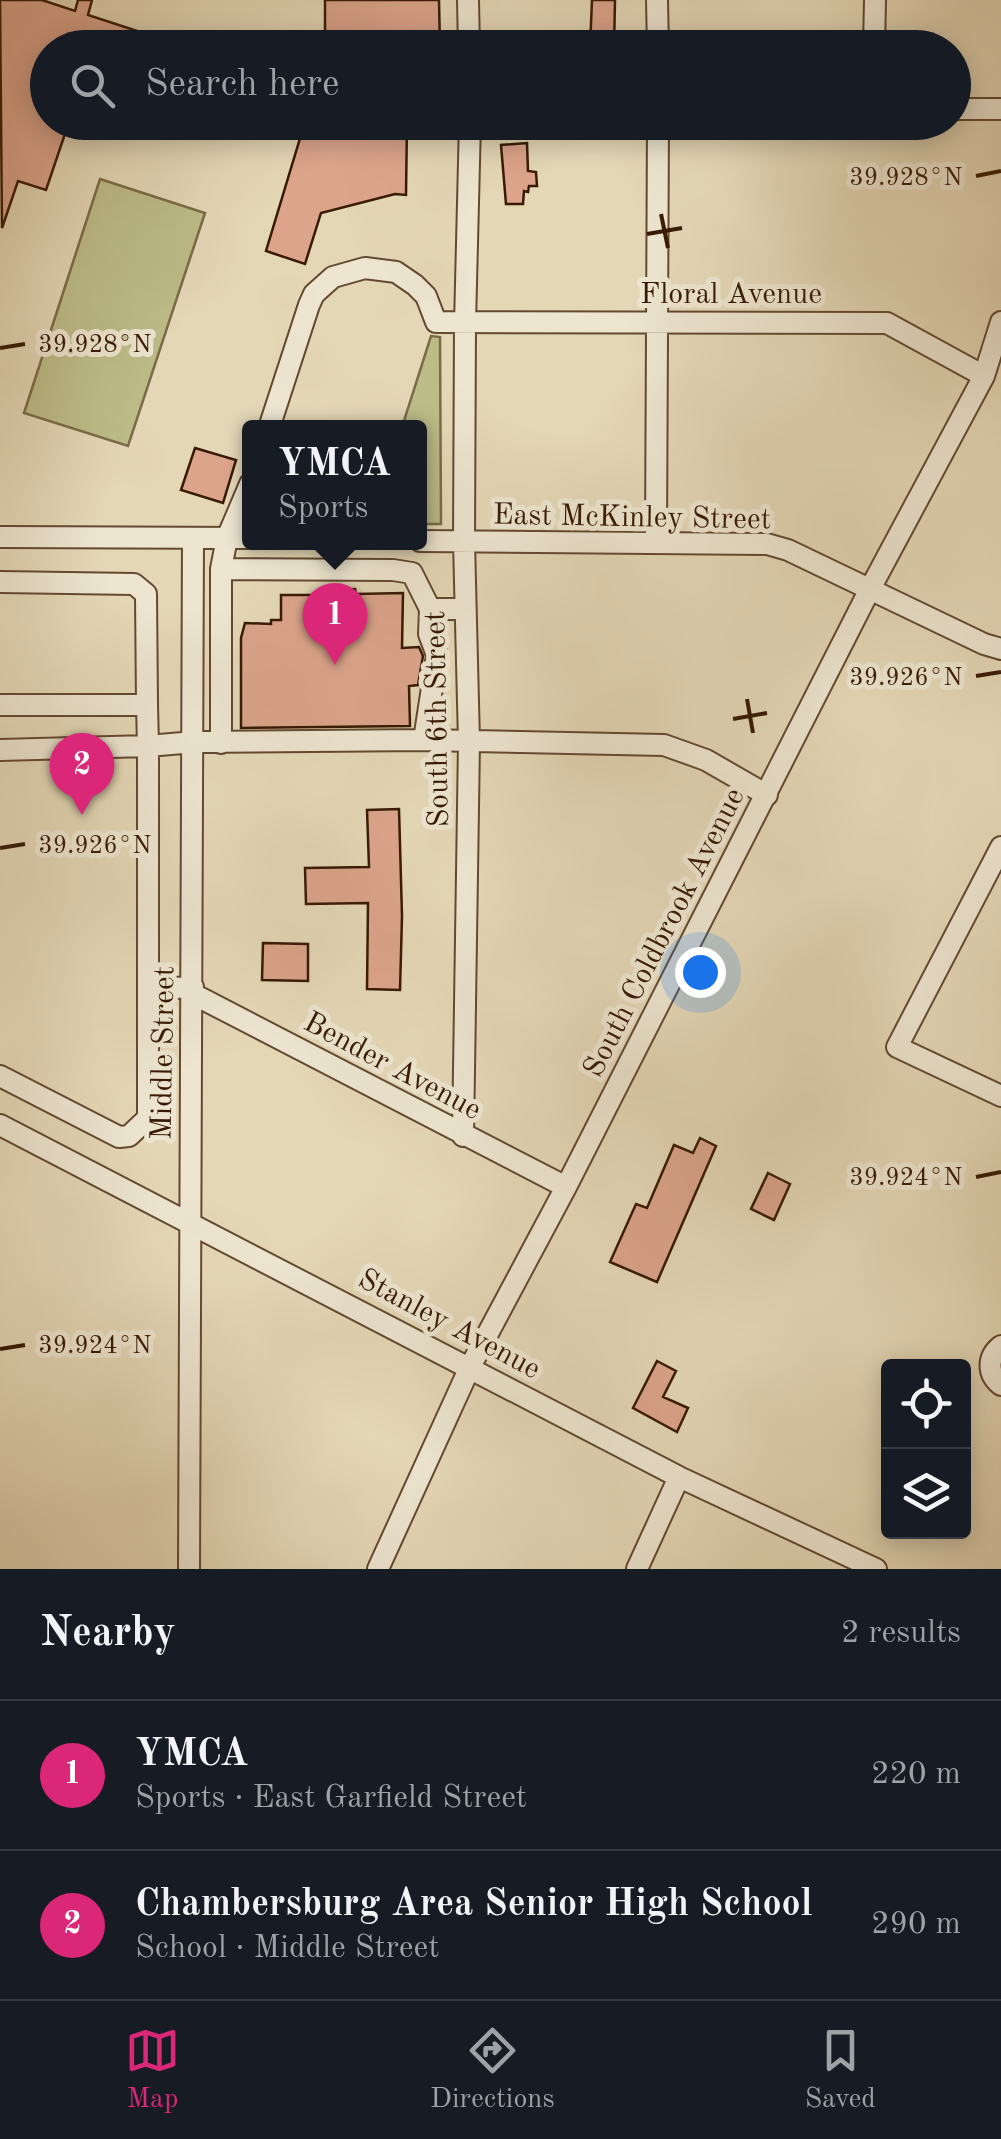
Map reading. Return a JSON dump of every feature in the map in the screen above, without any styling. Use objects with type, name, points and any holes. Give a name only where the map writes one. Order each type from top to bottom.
[{"type":"street","points":[[468,0],[469,30]]},
{"type":"street","points":[[657,0],[658,30]]},
{"type":"street","points":[[874,30],[875,0]]},
{"type":"street","points":[[971,109],[1001,109]]},
{"type":"street","name":"South 6th Street","points":[[463,1136],[469,742],[464,542],[470,140]]},
{"type":"street","points":[[656,541],[658,140]]},
{"type":"street","name":"Floral Avenue","points":[[272,420],[314,294],[333,277],[365,268],[396,272],[415,284],[426,296],[436,322],[887,323],[984,376]]},
{"type":"street","name":"South Coldbrook Avenue","points":[[378,1569],[470,1367],[566,1187],[870,589],[984,376],[1001,322]]},
{"type":"street","points":[[221,743],[221,568],[227,538],[242,503]]},
{"type":"street","points":[[0,537],[242,538]]},
{"type":"street","name":"Middle Street","points":[[189,1569],[193,538]]},
{"type":"street","name":"East McKinley Street","points":[[427,541],[767,544],[788,550],[984,644],[1001,648]]},
{"type":"street","points":[[221,568],[412,573],[430,609],[429,634],[437,655],[424,740]]},
{"type":"street","points":[[0,582],[134,584],[146,594],[148,1118],[129,1136],[119,1137],[0,1076]]},
{"type":"street","points":[[430,609],[465,609]]},
{"type":"street","points":[[0,705],[147,705]]},
{"type":"street","points":[[0,750],[194,742],[424,740],[664,745],[706,760],[767,795]]},
{"type":"street","points":[[1001,847],[898,1047],[1001,1096]]},
{"type":"street","points":[[150,988],[193,990]]},
{"type":"street","name":"Bender Avenue","points":[[193,990],[463,1136],[566,1187]]},
{"type":"street","name":"Stanley Avenue","points":[[0,1125],[679,1476],[876,1569]]},
{"type":"street","points":[[1001,1346],[990,1364],[991,1374],[1001,1385]]},
{"type":"street","points":[[637,1569],[679,1476]]},
{"type":"green space","points":[[100,179],[205,213],[128,446],[24,413]]},
{"type":"green space","points":[[431,336],[440,337],[441,524],[427,524],[427,420],[404,420]]},
{"type":"building","points":[[0,0],[42,0],[75,11],[78,0],[92,0],[88,15],[134,30],[30,30],[30,140],[63,140],[46,190],[18,181],[2,228]]},
{"type":"building","points":[[325,0],[439,0],[440,30],[325,30]]},
{"type":"building","points":[[592,0],[615,0],[614,30],[591,30]]},
{"type":"building","points":[[299,140],[407,140],[406,195],[395,194],[321,213],[305,264],[266,251]]},
{"type":"building","points":[[527,143],[528,171],[536,172],[537,186],[524,191],[523,204],[506,204],[501,145]]},
{"type":"building","points":[[195,448],[236,460],[223,503],[181,490]]},
{"type":"building","points":[[355,589],[356,594],[403,593],[402,648],[419,647],[423,656],[418,685],[409,686],[410,726],[241,728],[241,638],[245,623],[271,624],[271,620],[281,620],[281,595],[323,595],[322,590]]},
{"type":"building","points":[[399,809],[400,990],[367,989],[368,903],[306,904],[305,868],[369,867],[367,810]]},
{"type":"building","points":[[263,943],[308,944],[308,981],[262,980]]},
{"type":"building","points":[[700,1138],[716,1146],[657,1282],[610,1262],[636,1204],[647,1208],[674,1145],[693,1153]]},
{"type":"building","points":[[768,1173],[790,1184],[774,1220],[751,1209]]},
{"type":"building","points":[[657,1361],[676,1371],[663,1397],[688,1408],[677,1432],[633,1408]]},
{"type":"place","name":"YMCA","points":[[335,665]]},
{"type":"place","name":"Chambersburg Area Senior High School","points":[[82,815]]}]
